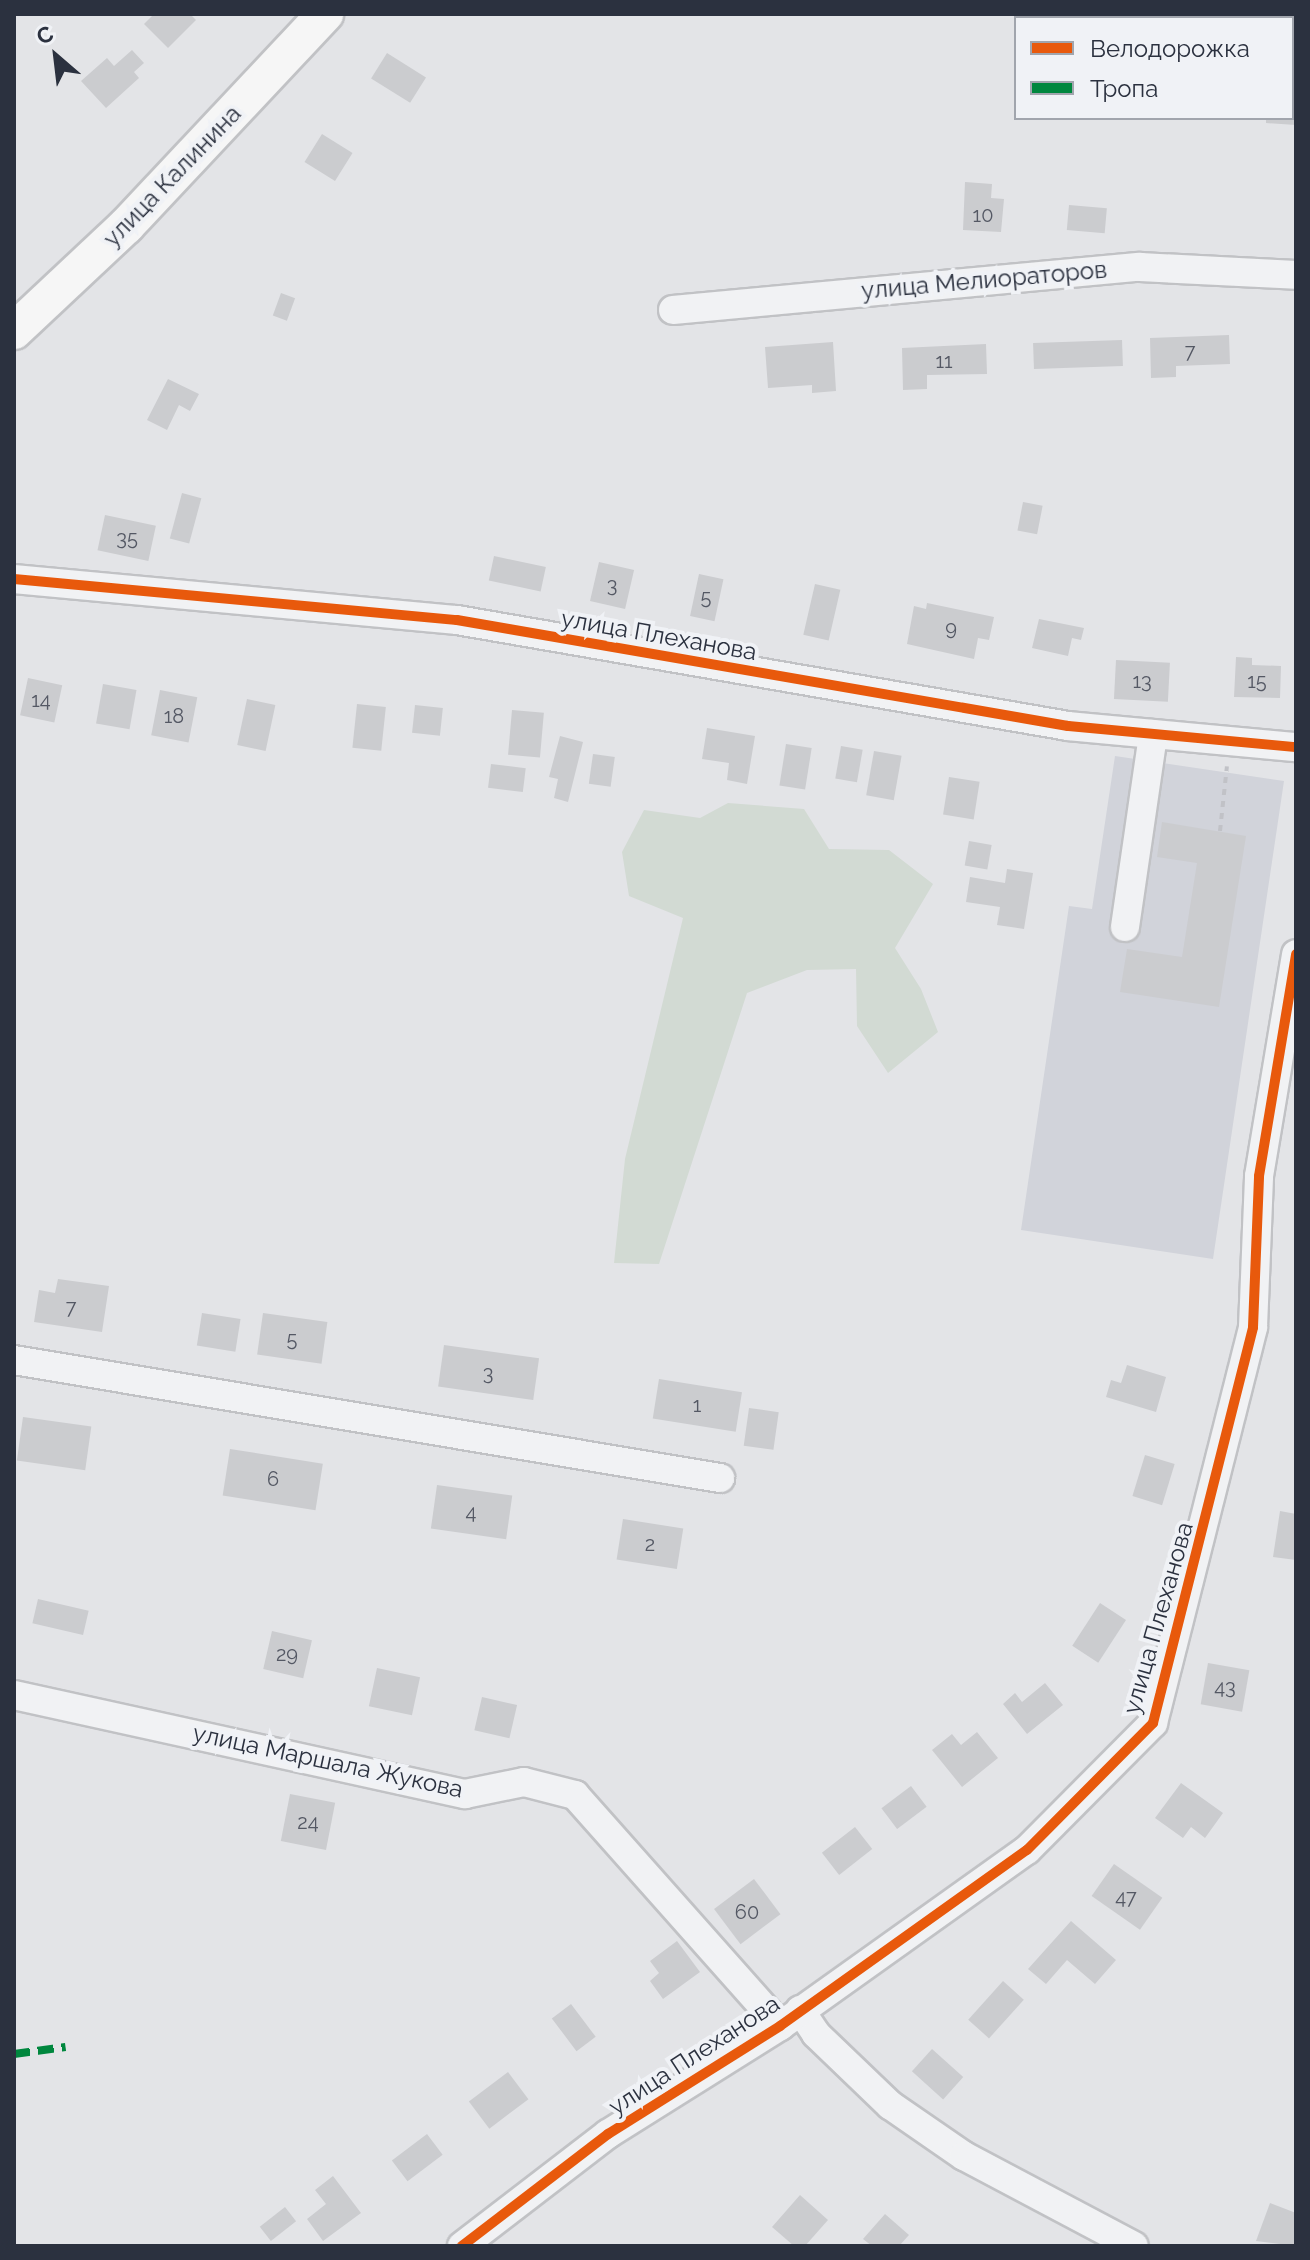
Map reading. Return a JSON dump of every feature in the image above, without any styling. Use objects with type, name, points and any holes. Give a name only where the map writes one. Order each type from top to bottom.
[{"type":"main road","name":"улица Калинина","points":[[14,331],[126,226],[325,14]]},
{"type":"street","name":"улица Мелиораторов","points":[[673,310],[1140,267],[1296,275]]},
{"type":"street","name":"улица Плеханова","points":[[14,579],[457,620],[1068,726],[1296,747]]},
{"type":"street","points":[[1125,927],[1153,734]]},
{"type":"street","name":"улица Плеханова","points":[[462,2246],[608,2134],[790,2018],[1027,1850],[1153,1723],[1253,1327],[1259,1176],[1296,954]]},
{"type":"street","points":[[14,1360],[720,1478]]},
{"type":"street","name":"улица Маршала Жукова","points":[[14,1695],[465,1794],[524,1782],[575,1795],[790,2018],[816,2034],[890,2105],[964,2156],[1134,2246]]},
{"type":"path","points":[[1220,831],[1230,740]]},
{"type":"shaded area","points":[[1115,756],[1284,781],[1213,1259],[1021,1230],[1069,906],[1092,909]]},
{"type":"shaded area","points":[[728,803],[804,809],[829,849],[889,850],[933,884],[895,948],[921,989],[938,1032],[888,1073],[857,1026],[856,969],[807,970],[747,993],[659,1264],[614,1263],[625,1159],[683,918],[629,896],[622,852],[644,810],[700,818]]},
{"type":"building","points":[[154,14],[190,14],[196,20],[168,48],[144,24]]},
{"type":"building","points":[[132,50],[144,63],[134,72],[139,78],[106,108],[81,81],[107,58],[114,66]]},
{"type":"building","points":[[387,53],[426,77],[410,103],[371,78]]},
{"type":"building","points":[[1294,110],[1296,125],[1266,123],[1266,120],[1294,120]]},
{"type":"building","points":[[322,134],[353,153],[335,181],[305,162]]},
{"type":"building","points":[[965,182],[992,184],[991,198],[1004,199],[1001,232],[963,230]]},
{"type":"building","points":[[1069,205],[1107,208],[1105,233],[1067,230]]},
{"type":"building","points":[[281,293],[295,298],[287,321],[273,316]]},
{"type":"building","points":[[1229,335],[1230,364],[1176,366],[1176,377],[1151,378],[1150,338]]},
{"type":"building","points":[[1122,340],[1123,366],[1034,369],[1033,343]]},
{"type":"building","points":[[833,342],[836,391],[812,393],[812,385],[768,388],[765,347]]},
{"type":"building","points":[[986,344],[987,374],[927,375],[927,389],[903,390],[902,348]]},
{"type":"building","points":[[168,379],[199,394],[190,411],[179,405],[167,430],[147,420]]},
{"type":"building","points":[[182,493],[201,498],[189,544],[170,538]]},
{"type":"building","points":[[1023,502],[1043,506],[1037,534],[1017,530]]},
{"type":"building","points":[[105,515],[156,526],[148,561],[98,550]]},
{"type":"building","points":[[494,556],[546,567],[541,591],[489,580]]},
{"type":"building","points":[[599,562],[634,570],[625,609],[590,601]]},
{"type":"building","points":[[699,574],[723,579],[715,621],[690,616]]},
{"type":"building","points":[[815,584],[840,590],[829,641],[803,635]]},
{"type":"building","points":[[927,603],[994,617],[989,640],[978,638],[974,659],[907,644],[914,606],[926,609]]},
{"type":"building","points":[[1039,619],[1084,628],[1081,640],[1072,638],[1068,656],[1032,648]]},
{"type":"building","points":[[1236,657],[1252,658],[1252,665],[1281,666],[1280,698],[1234,697]]},
{"type":"building","points":[[1116,660],[1170,663],[1168,702],[1114,699]]},
{"type":"building","points":[[28,678],[62,685],[54,722],[20,715]]},
{"type":"building","points":[[103,684],[136,690],[130,729],[96,723]]},
{"type":"building","points":[[160,690],[197,697],[189,742],[151,735]]},
{"type":"building","points":[[247,699],[275,705],[266,751],[237,745]]},
{"type":"building","points":[[357,704],[386,707],[381,751],[352,748]]},
{"type":"building","points":[[415,705],[443,708],[440,736],[412,733]]},
{"type":"building","points":[[512,710],[544,713],[540,758],[508,755]]},
{"type":"building","points":[[707,728],[755,736],[747,784],[727,780],[729,763],[702,759]]},
{"type":"building","points":[[560,736],[583,742],[568,802],[554,798],[558,779],[549,777]]},
{"type":"building","points":[[786,744],[812,748],[805,790],[779,785]]},
{"type":"building","points":[[841,746],[863,750],[857,782],[835,778]]},
{"type":"building","points":[[874,751],[902,756],[894,800],[866,795]]},
{"type":"building","points":[[593,754],[615,757],[611,787],[589,784]]},
{"type":"building","points":[[491,764],[526,768],[523,792],[488,788]]},
{"type":"building","points":[[949,777],[980,782],[974,819],[943,815]]},
{"type":"building","points":[[1162,822],[1246,836],[1219,1007],[1120,992],[1127,949],[1182,957],[1197,863],[1157,857]]},
{"type":"building","points":[[969,841],[992,845],[987,870],[965,866]]},
{"type":"building","points":[[1007,869],[1033,873],[1024,929],[997,925],[1000,907],[966,902],[970,877],[1005,883]]},
{"type":"building","points":[[58,1279],[109,1286],[102,1332],[34,1322],[39,1290],[55,1293]]},
{"type":"building","points":[[202,1313],[241,1319],[235,1352],[197,1346]]},
{"type":"building","points":[[263,1313],[327,1322],[322,1364],[257,1355]]},
{"type":"building","points":[[444,1345],[539,1358],[533,1400],[438,1387]]},
{"type":"building","points":[[1127,1365],[1166,1377],[1156,1412],[1106,1397],[1111,1380],[1121,1383]]},
{"type":"building","points":[[659,1379],[742,1392],[736,1432],[653,1419]]},
{"type":"building","points":[[749,1408],[779,1412],[773,1450],[744,1446]]},
{"type":"building","points":[[23,1417],[91,1427],[85,1470],[17,1461]]},
{"type":"building","points":[[230,1449],[323,1464],[315,1510],[223,1495]]},
{"type":"building","points":[[1145,1455],[1175,1464],[1162,1505],[1132,1496]]},
{"type":"building","points":[[437,1485],[512,1496],[506,1539],[431,1529]]},
{"type":"building","points":[[1280,1511],[1296,1514],[1296,1560],[1273,1557]]},
{"type":"building","points":[[623,1519],[683,1529],[677,1569],[617,1559]]},
{"type":"building","points":[[38,1599],[89,1611],[83,1635],[32,1623]]},
{"type":"building","points":[[1100,1603],[1126,1620],[1098,1663],[1072,1646]]},
{"type":"building","points":[[272,1631],[312,1640],[303,1678],[263,1669]]},
{"type":"building","points":[[1208,1663],[1249,1670],[1242,1712],[1201,1704]]},
{"type":"building","points":[[377,1668],[420,1677],[412,1715],[369,1706]]},
{"type":"building","points":[[1045,1683],[1063,1705],[1027,1734],[1003,1704],[1015,1693],[1022,1702]]},
{"type":"building","points":[[482,1697],[517,1705],[509,1738],[474,1730]]},
{"type":"building","points":[[977,1732],[998,1758],[962,1787],[932,1750],[952,1734],[961,1745]]},
{"type":"building","points":[[1181,1783],[1223,1813],[1205,1838],[1191,1827],[1183,1838],[1155,1818]]},
{"type":"building","points":[[911,1786],[927,1807],[897,1829],[881,1808]]},
{"type":"building","points":[[290,1794],[335,1803],[326,1850],[281,1841]]},
{"type":"building","points":[[855,1827],[872,1849],[839,1875],[822,1853]]},
{"type":"building","points":[[1114,1864],[1162,1898],[1140,1930],[1092,1896]]},
{"type":"building","points":[[754,1879],[780,1914],[741,1944],[714,1909]]},
{"type":"building","points":[[1071,1921],[1116,1960],[1095,1984],[1067,1960],[1046,1984],[1028,1969]]},
{"type":"building","points":[[677,1941],[700,1972],[663,1999],[650,1981],[659,1973],[650,1961]]},
{"type":"building","points":[[1003,1981],[1024,2000],[989,2038],[968,2020]]},
{"type":"building","points":[[571,2004],[596,2037],[577,2051],[552,2018]]},
{"type":"building","points":[[932,2049],[963,2077],[943,2099],[912,2071]]},
{"type":"building","points":[[508,2072],[528,2099],[489,2129],[469,2101]]},
{"type":"building","points":[[427,2134],[443,2155],[408,2181],[392,2160]]},
{"type":"building","points":[[333,2176],[361,2213],[323,2241],[307,2219],[326,2204],[315,2190]]},
{"type":"building","points":[[800,2195],[828,2220],[805,2246],[794,2246],[772,2227]]},
{"type":"building","points":[[1270,2203],[1296,2213],[1296,2246],[1256,2241]]},
{"type":"building","points":[[285,2207],[296,2221],[271,2241],[260,2227]]},
{"type":"building","points":[[885,2214],[909,2235],[899,2246],[872,2246],[863,2239]]},
{"type":"marked path","points":[[14,2054],[66,2047]]},
{"type":"cycle path","points":[[14,579],[457,620],[1068,726],[1296,747]]},
{"type":"cycle path","points":[[462,2246],[608,2134],[780,2026],[1027,1850],[1153,1723],[1253,1327],[1259,1176],[1296,954]]}]
